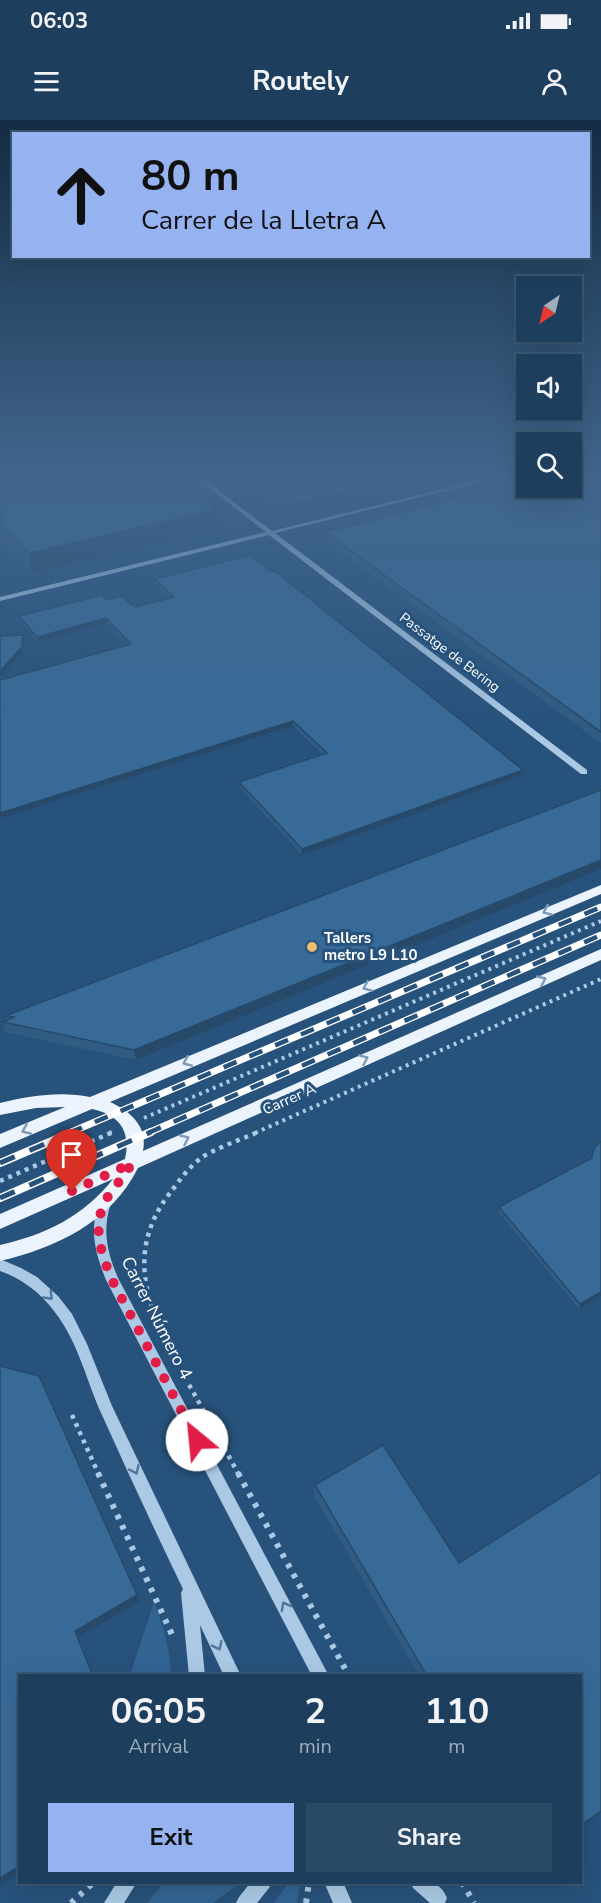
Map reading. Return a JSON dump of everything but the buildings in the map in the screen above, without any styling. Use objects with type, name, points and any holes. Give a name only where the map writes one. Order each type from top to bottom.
[{"type":"main road","points":[[0,1141],[601,889]]},
{"type":"main road","name":"Carrer A","points":[[0,1222],[601,954]]},
{"type":"main road","points":[[0,1109],[54,1099],[91,1102],[111,1108],[130,1124],[135,1134],[136,1147],[132,1163],[108,1197],[86,1217],[48,1240],[0,1253]]},
{"type":"street","points":[[0,599],[164,558]]},
{"type":"street","name":"Passatge de Bering","points":[[304,558],[584,772]]},
{"type":"street","name":"Carrer Número 4","points":[[108,1197],[98,1221],[103,1257],[112,1280],[320,1674]]},
{"type":"street","points":[[0,1265],[26,1277],[44,1291],[60,1309],[77,1338],[102,1400],[232,1674]]},
{"type":"street","points":[[188,1583],[196,1674]]},
{"type":"street","points":[[312,1658],[313,1674]]},
{"type":"street","points":[[245,1903],[261,1884]]},
{"type":"street","points":[[334,1884],[342,1903]]},
{"type":"street","points":[[422,1884],[436,1895]]},
{"type":"path","points":[[0,1181],[601,921]]},
{"type":"path","name":"Carrer A","points":[[177,1362],[161,1332],[150,1303],[144,1280],[145,1249],[154,1219],[166,1196],[202,1157],[601,979]]},
{"type":"path","name":"Carrer Número 4","points":[[177,1362],[348,1674]]},
{"type":"path","points":[[72,1415],[173,1634],[175,1644]]},
{"type":"path","points":[[71,1903],[92,1884]]},
{"type":"path","points":[[306,1903],[309,1884]]},
{"type":"path","points":[[463,1884],[474,1903]]},
{"type":"shaded area","points":[[154,1603],[166,1638],[171,1674],[130,1674]]},
{"type":"shaded area","points":[[163,1884],[239,1884],[213,1903],[147,1903]]},
{"type":"shaded area","points":[[288,1884],[300,1884],[297,1903],[274,1903]]},
{"type":"railway","points":[[69,1133],[601,907]]},
{"type":"railway","points":[[148,1133],[601,935]]},
{"type":"railway","points":[[0,1163],[73,1132]]},
{"type":"railway","points":[[0,1198],[151,1132]]},
{"type":"place","name":"Tallers metro L9 L10","points":[[312,947]]},
{"type":"route","points":[[72,1191],[132,1163],[108,1197],[98,1221],[103,1257],[112,1280],[197,1440]]}]
